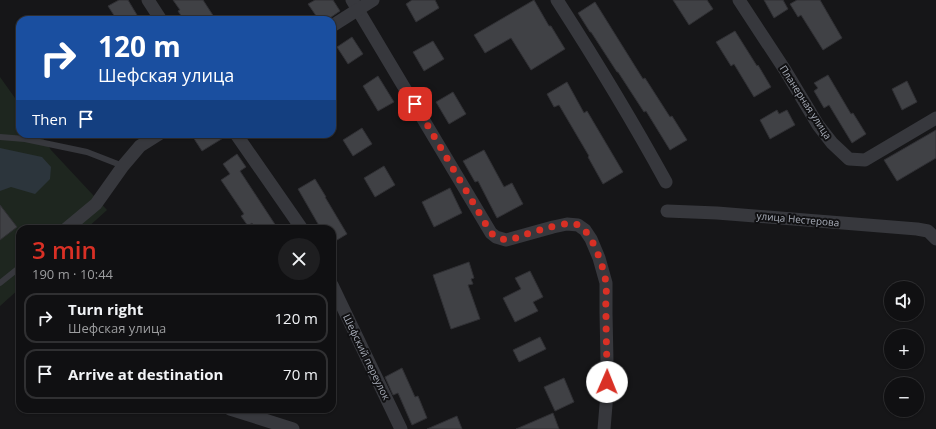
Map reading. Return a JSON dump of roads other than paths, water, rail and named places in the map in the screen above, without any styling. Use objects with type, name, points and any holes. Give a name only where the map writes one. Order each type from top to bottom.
[{"type":"street","points":[[148,0],[158,16]]},
{"type":"street","points":[[336,22],[355,5],[373,0]]},
{"type":"street","points":[[557,0],[586,46],[666,182]]},
{"type":"street","name":"Планерная улица","points":[[739,0],[785,70],[818,125],[832,143],[849,158],[865,160],[936,118]]},
{"type":"street","points":[[355,5],[491,233],[496,237],[506,240],[568,224],[578,225],[585,230],[591,239],[600,258],[606,283],[608,360],[604,429]]},
{"type":"street","points":[[71,225],[96,204],[123,166],[140,146],[152,138]]},
{"type":"street","points":[[239,138],[299,225]]},
{"type":"street","name":"улица Нестерова","points":[[667,211],[717,213],[917,228],[932,235]]},
{"type":"street","name":"Шефский переулок","points":[[336,293],[401,429]]},
{"type":"street","points":[[243,413],[293,429]]},
{"type":"lane","points":[[0,137],[25,139],[87,152],[123,166]]},
{"type":"lane","points":[[0,283],[16,270]]}]
